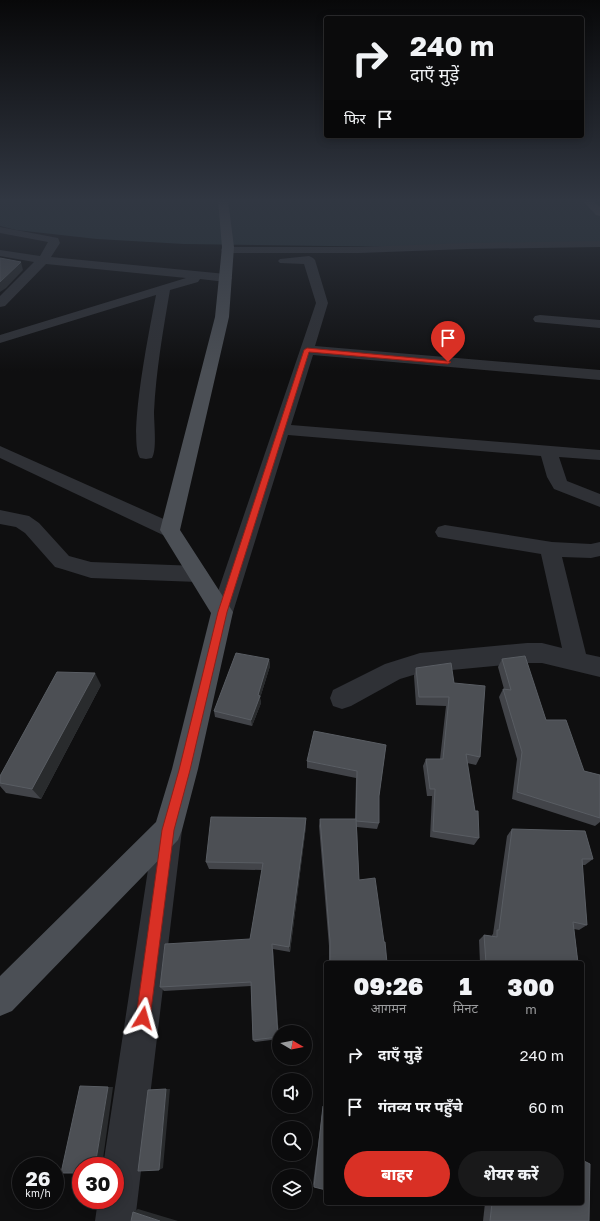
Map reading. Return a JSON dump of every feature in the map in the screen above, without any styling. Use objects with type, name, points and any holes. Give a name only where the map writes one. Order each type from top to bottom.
[{"type":"main road","points":[[0,1000],[168,830],[222,612],[170,530],[222,317],[225,257]]},
{"type":"street","points":[[24,257],[43,260],[225,263],[291,257]]},
{"type":"street","points":[[0,303],[45,257]]},
{"type":"street","points":[[222,612],[322,303],[309,260],[264,262]]},
{"type":"street","points":[[0,339],[164,288],[225,263]]},
{"type":"street","points":[[146,454],[144,431],[154,348],[164,288]]},
{"type":"street","points":[[540,319],[600,324]]},
{"type":"street","points":[[307,350],[600,375]]},
{"type":"street","points":[[281,429],[600,456]]},
{"type":"street","points":[[0,451],[170,530]]},
{"type":"street","points":[[550,451],[556,477],[560,485],[600,501]]},
{"type":"street","points":[[0,517],[22,521],[32,528],[62,562],[91,570],[198,574]]},
{"type":"street","points":[[445,532],[550,548],[588,552],[598,551],[600,549]]},
{"type":"street","points":[[550,548],[576,660]]},
{"type":"street","points":[[342,698],[392,671],[420,663],[527,653],[542,653],[600,667]]},
{"type":"street","points":[[115,1221],[168,830]]},
{"type":"building","points":[[0,258],[21,262],[0,282]]},
{"type":"building","points":[[236,653],[269,659],[258,695],[260,696],[251,720],[214,711]]},
{"type":"building","points":[[525,656],[546,720],[566,720],[584,771],[600,775],[600,818],[517,792],[522,752],[503,689],[511,690],[502,659]]},
{"type":"building","points":[[451,663],[454,683],[485,686],[480,757],[466,754],[475,811],[478,811],[479,838],[433,831],[435,789],[430,789],[426,759],[443,759],[449,697],[419,697],[416,668]]},
{"type":"building","points":[[57,672],[95,673],[32,789],[0,783],[0,776]]},
{"type":"building","points":[[314,731],[386,745],[379,796],[379,823],[356,821],[357,771],[307,761]]},
{"type":"building","points":[[211,817],[306,818],[289,947],[272,944],[277,1025],[272,1025],[272,1038],[253,1040],[251,982],[160,987],[165,944],[250,939],[263,863],[206,862]]},
{"type":"building","points":[[320,819],[356,819],[359,880],[375,878],[387,961],[330,961],[330,941]]},
{"type":"building","points":[[512,829],[585,831],[593,859],[582,859],[587,925],[573,922],[578,961],[486,961],[484,935],[497,937],[497,930],[499,930]]},
{"type":"building","points":[[80,1086],[108,1087],[96,1157],[72,1157],[72,1173],[64,1173],[64,1159]]},
{"type":"building","points":[[166,1089],[159,1170],[138,1171],[148,1090]]},
{"type":"building","points":[[323,1106],[324,1190],[314,1187]]},
{"type":"building","points":[[584,1161],[590,1164],[589,1221],[490,1221],[492,1205],[584,1205]]},
{"type":"building","points":[[133,1212],[160,1221],[131,1221]]},
{"type":"route","points":[[143,1018],[168,830],[222,612],[307,350],[448,362]]}]
